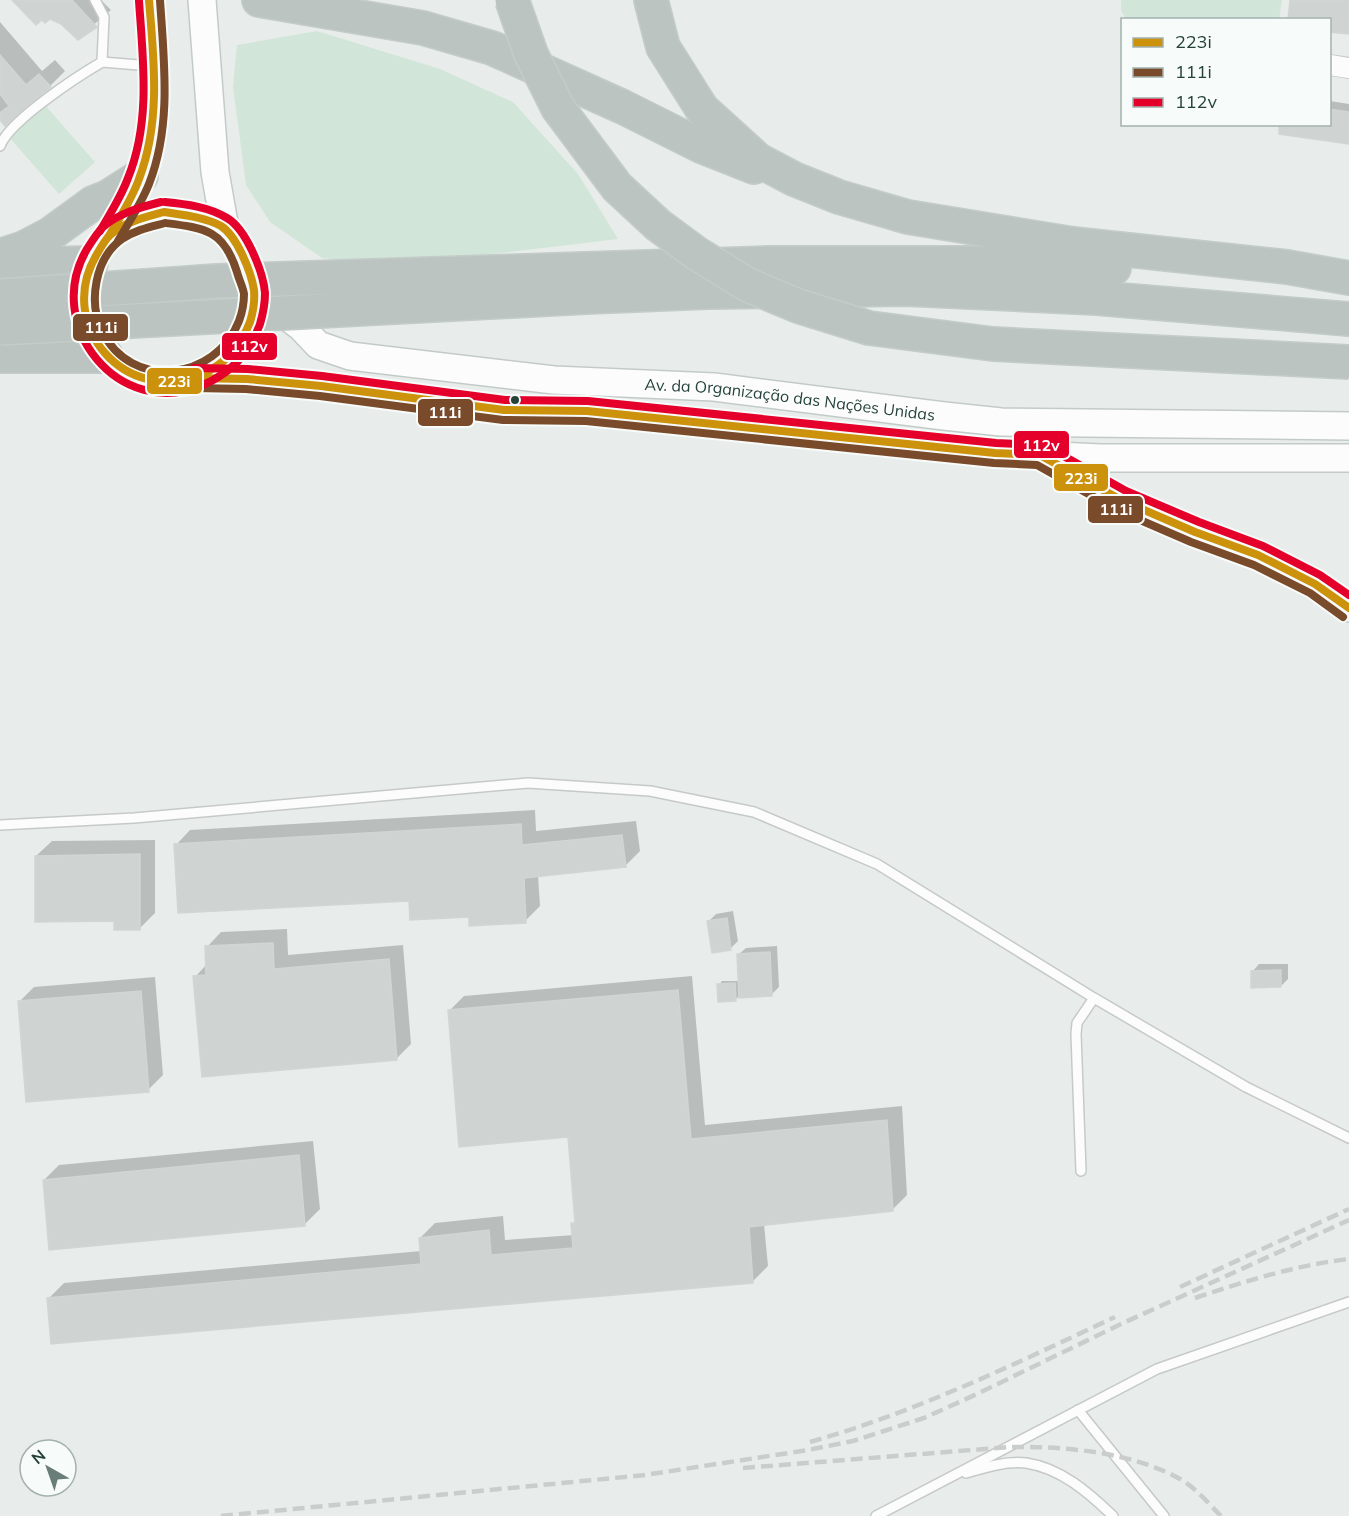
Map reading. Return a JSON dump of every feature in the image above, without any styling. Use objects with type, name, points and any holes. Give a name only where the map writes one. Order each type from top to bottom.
[{"type":"highway","points":[[259,0],[423,28],[492,48],[613,102],[701,146],[747,165],[794,178]]},
{"type":"highway","points":[[512,0],[531,54],[558,108],[616,187],[696,253],[758,289],[798,306],[869,328],[982,343],[1349,362]]},
{"type":"highway","points":[[651,0],[663,47],[702,109],[758,160],[839,197],[908,217],[1073,244],[1275,266],[1349,278]]},
{"type":"highway","points":[[0,256],[41,240],[93,203],[108,197],[141,176]]},
{"type":"highway","points":[[0,265],[91,262]]},
{"type":"highway","points":[[0,328],[586,283],[770,263],[991,263],[1172,271],[1349,289]]},
{"type":"highway","points":[[0,296],[217,281],[586,283],[708,292],[906,289],[1096,298],[1349,319]]},
{"type":"highway","points":[[0,356],[106,356]]},
{"type":"main road","points":[[149,0],[155,86],[153,136],[141,176],[109,236],[91,262],[85,282],[84,302],[87,321],[94,340],[106,356],[121,368],[138,377],[156,382],[176,382],[212,371],[239,345],[248,328],[253,310],[254,291],[243,256],[225,229],[215,172],[202,0]]},
{"type":"main road","points":[[109,236],[136,219],[164,212],[193,216],[225,229]]},
{"type":"main road","name":"Av. da Organização das Nações Unidas","points":[[254,291],[301,327],[318,345],[350,356],[554,380],[714,387],[1001,422],[1349,426]]},
{"type":"main road","name":"Av. da Organização das Nações Unidas","points":[[195,378],[247,379],[494,409],[587,411],[995,453],[1100,458],[1349,458]]},
{"type":"main road","points":[[1040,455],[1121,500],[1195,532],[1258,555],[1315,584],[1349,608]]},
{"type":"street","points":[[1331,65],[1349,68]]},
{"type":"lane","points":[[95,0],[104,18],[102,62]]},
{"type":"lane","points":[[0,146],[3,137],[20,121],[74,78],[102,62],[153,66]]},
{"type":"lane","points":[[0,825],[134,818],[528,783],[650,791],[754,812],[877,864],[1094,998],[1246,1087],[1349,1138]]},
{"type":"lane","points":[[1081,1171],[1076,1034],[1077,1023],[1094,998]]},
{"type":"lane","points":[[876,1516],[1157,1369],[1349,1302]]},
{"type":"lane","points":[[1078,1410],[1162,1515]]},
{"type":"lane","points":[[944,1479],[991,1466],[1028,1463],[1070,1479],[1087,1491],[1113,1516]]},
{"type":"green space","points":[[1121,0],[1282,0],[1279,18],[1125,18],[1121,11]]},
{"type":"green space","points":[[317,31],[440,69],[513,102],[578,174],[618,239],[476,256],[419,274],[387,266],[322,258],[270,222],[246,185],[233,87],[237,45]]},
{"type":"green space","points":[[44,104],[95,162],[59,194],[8,136]]},
{"type":"building","points":[[12,0],[72,0],[97,27],[78,40],[61,24],[50,19],[45,23],[42,20],[36,25]]},
{"type":"building","points":[[1290,0],[1349,0],[1349,34],[1331,32],[1331,18],[1288,18]]},
{"type":"building","points":[[0,55],[26,85],[39,74],[51,87],[5,126],[0,120],[0,113],[9,106],[0,94]]},
{"type":"building","points":[[1331,109],[1349,112],[1349,144],[1279,134],[1279,126],[1331,126]]},
{"type":"building","points":[[521,824],[522,845],[622,835],[626,867],[524,878],[526,923],[469,926],[469,917],[410,920],[409,901],[178,913],[174,844]]},
{"type":"building","points":[[140,854],[140,930],[114,930],[114,921],[35,922],[35,856]]},
{"type":"building","points":[[727,918],[731,950],[712,953],[707,921]]},
{"type":"building","points":[[273,943],[274,969],[389,959],[397,1060],[202,1077],[193,976],[206,975],[205,946]]},
{"type":"building","points":[[770,952],[772,996],[739,998],[737,954]]},
{"type":"building","points":[[1281,970],[1281,987],[1251,988],[1251,971]]},
{"type":"building","points":[[735,983],[736,1001],[718,1002],[717,984]]},
{"type":"building","points":[[678,990],[691,1139],[887,1120],[893,1211],[749,1227],[753,1283],[51,1344],[47,1298],[421,1264],[419,1238],[489,1230],[491,1255],[573,1248],[571,1223],[575,1223],[568,1137],[459,1147],[448,1010]]},
{"type":"building","points":[[141,991],[149,1092],[26,1102],[18,1001]]},
{"type":"building","points":[[299,1155],[305,1226],[49,1250],[43,1180]]},
{"type":"railway","points":[[1180,1287],[1349,1209]]},
{"type":"railway","points":[[221,1516],[645,1475],[853,1441],[924,1418],[1121,1324],[1349,1220]]},
{"type":"railway","points":[[1195,1298],[1290,1269],[1349,1259]]},
{"type":"railway","points":[[810,1442],[927,1402],[1115,1317]]},
{"type":"railway","points":[[743,1468],[1010,1447],[1097,1452],[1141,1462],[1180,1479],[1202,1496],[1221,1516]]},
{"type":"transit line","name":"223i","points":[[109,236],[136,186],[151,135],[154,68],[149,0]]},
{"type":"transit line","name":"111i","points":[[118,241],[149,184],[161,139],[165,93],[160,0]]},
{"type":"transit line","name":"112v","points":[[100,231],[125,185],[140,135],[144,91],[139,1]]},
{"type":"transit line","name":"112v","points":[[161,202],[123,214],[103,227],[87,249],[76,278],[74,307],[82,335],[97,359],[118,378],[143,390],[172,393],[203,385],[231,368],[238,361],[251,344],[260,324],[265,293],[252,251],[234,223],[220,214],[205,209],[165,202]]},
{"type":"transit line","name":"223i","points":[[164,212],[208,220],[227,231],[242,255],[250,274],[254,294],[250,322],[232,353],[211,370],[174,381],[147,379],[124,369],[105,353],[91,332],[85,307],[86,281],[97,254],[108,237],[128,223],[164,212]]},
{"type":"transit line","name":"111i","points":[[165,223],[202,230],[219,239],[232,258],[244,294],[239,321],[228,341],[212,356],[193,366],[173,371],[152,370],[132,363],[115,350],[102,331],[95,307],[100,269],[113,247],[132,233],[165,223]]},
{"type":"transit line","name":"112v","points":[[194,368],[248,369],[322,376],[505,400],[588,401],[996,443],[1044,445],[1126,491],[1263,546],[1320,575],[1349,595]]},
{"type":"transit line","name":"223i","points":[[194,378],[247,379],[321,386],[504,410],[587,411],[995,453],[1040,455],[1121,500],[1195,532],[1258,555],[1315,584],[1349,608]]},
{"type":"transit line","name":"111i","points":[[194,388],[246,389],[320,396],[503,420],[586,421],[994,463],[1037,465],[1117,510],[1191,542],[1254,565],[1310,593],[1343,617]]}]
